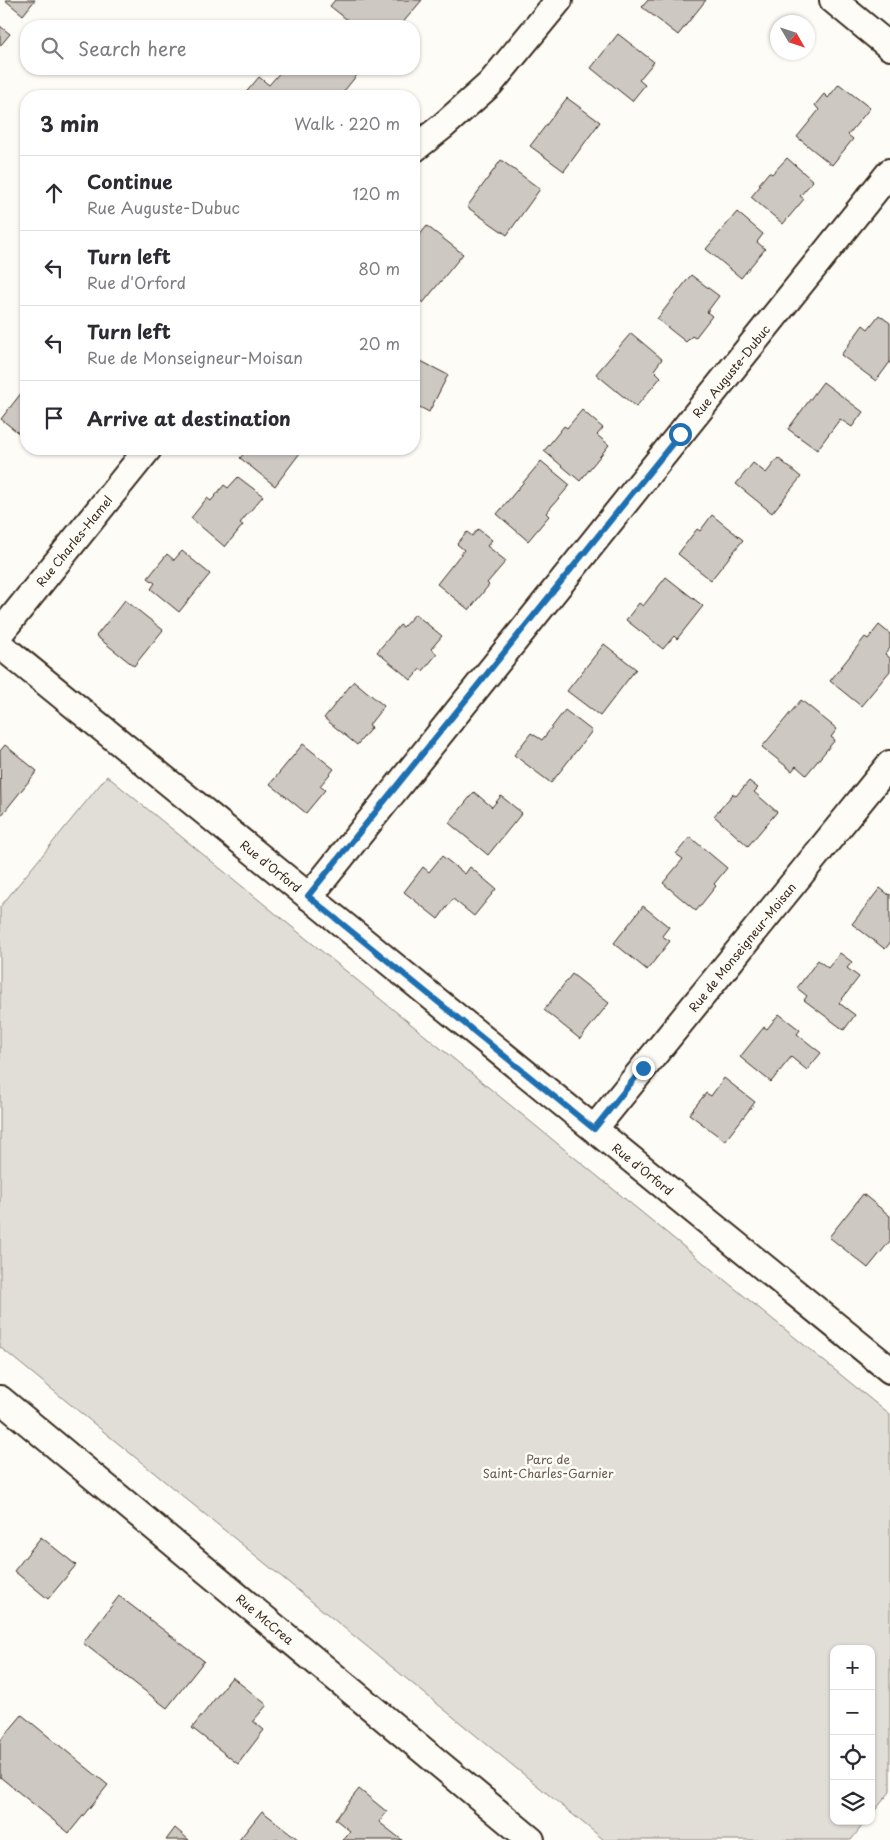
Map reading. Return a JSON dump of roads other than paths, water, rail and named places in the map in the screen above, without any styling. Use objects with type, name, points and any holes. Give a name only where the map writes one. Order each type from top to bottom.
[{"type":"street","points":[[420,144],[490,84],[559,0]]},
{"type":"street","points":[[833,0],[890,47]]},
{"type":"street","name":"Rue Auguste-Dubuc","points":[[308,896],[890,172]]},
{"type":"street","name":"Rue Charles-Hamel","points":[[0,633],[143,455]]},
{"type":"street","name":"Rue d'Orford","points":[[0,645],[594,1129],[886,1358]]},
{"type":"street","name":"Rue de Monseigneur-Moisan","points":[[594,1129],[890,764]]},
{"type":"street","name":"Rue McCrea","points":[[0,1399],[531,1840]]},
{"type":"park label","name":"Parc de Saint-Charles-Garnier","points":[[548,1466]]}]
